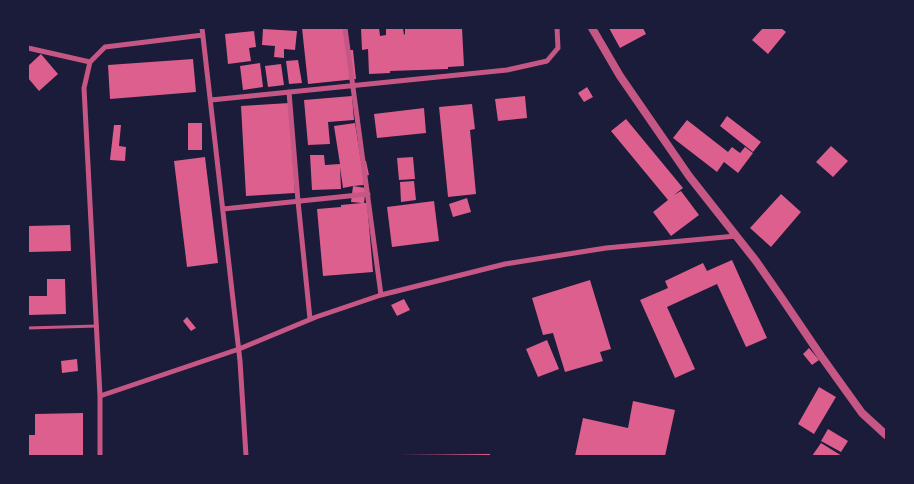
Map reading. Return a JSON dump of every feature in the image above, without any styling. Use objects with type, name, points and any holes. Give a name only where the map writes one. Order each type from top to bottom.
[{"type":"street","points":[[202,28],[239,349],[246,456]]},
{"type":"street","points":[[345,28],[381,295]]},
{"type":"street","points":[[211,100],[507,70],[547,61],[558,48],[557,28]]},
{"type":"street","points":[[592,28],[620,76],[684,168],[781,296],[820,356],[862,413],[886,434]]},
{"type":"street","points":[[100,456],[97,326],[84,88],[90,62],[106,47],[203,35]]},
{"type":"street","points":[[28,48],[90,62]]},
{"type":"street","points":[[289,92],[310,319]]},
{"type":"street","points":[[223,209],[368,194]]},
{"type":"street","points":[[100,396],[239,349],[310,319],[381,295],[505,264],[606,248],[736,236]]},
{"type":"lane","points":[[28,328],[97,326]]},
{"type":"building","points":[[302,28],[346,28],[348,50],[353,50],[356,79],[308,84]]},
{"type":"building","points":[[361,28],[379,28],[380,36],[386,35],[386,29],[403,28],[404,35],[405,28],[462,28],[464,66],[448,67],[448,69],[390,71],[390,73],[369,74],[368,49],[362,50]]},
{"type":"building","points":[[609,28],[643,28],[646,34],[620,48]]},
{"type":"building","points":[[763,28],[781,28],[786,32],[768,54],[752,40]]},
{"type":"building","points":[[263,29],[297,31],[295,50],[284,49],[284,58],[274,57],[275,46],[262,45]]},
{"type":"building","points":[[254,31],[256,47],[249,48],[251,61],[228,64],[225,34]]},
{"type":"building","points":[[41,54],[58,74],[39,91],[28,78],[28,66]]},
{"type":"building","points":[[193,59],[196,92],[110,99],[108,65]]},
{"type":"building","points":[[298,60],[302,83],[289,84],[286,61]]},
{"type":"building","points":[[260,63],[263,87],[243,90],[240,66]]},
{"type":"building","points":[[281,64],[284,85],[268,87],[265,66]]},
{"type":"building","points":[[587,87],[593,97],[584,102],[578,93]]},
{"type":"building","points":[[352,96],[354,120],[328,122],[330,144],[308,145],[304,100]]},
{"type":"building","points":[[525,96],[527,118],[498,121],[495,99]]},
{"type":"building","points":[[289,103],[295,193],[246,196],[241,106]]},
{"type":"building","points":[[472,104],[475,129],[470,130],[476,194],[448,197],[439,107]]},
{"type":"building","points":[[424,108],[426,133],[377,138],[374,114]]},
{"type":"building","points":[[727,116],[761,142],[753,152],[720,126]]},
{"type":"building","points":[[626,119],[683,188],[674,195],[681,191],[699,215],[671,236],[653,212],[668,200],[611,131]]},
{"type":"building","points":[[687,120],[728,152],[732,147],[740,153],[745,147],[753,153],[738,173],[724,162],[717,172],[673,138]]},
{"type":"building","points":[[188,123],[202,123],[202,150],[188,150]]},
{"type":"building","points":[[355,123],[361,161],[366,161],[369,175],[363,176],[364,185],[343,188],[340,167],[341,189],[312,190],[310,155],[324,155],[325,165],[340,164],[334,126]]},
{"type":"building","points":[[114,125],[121,125],[119,146],[126,147],[125,161],[110,160]]},
{"type":"building","points":[[831,146],[848,161],[833,177],[816,162]]},
{"type":"building","points":[[205,157],[218,263],[187,267],[174,161]]},
{"type":"building","points":[[413,157],[415,179],[399,180],[397,158]]},
{"type":"building","points":[[414,181],[416,200],[401,202],[400,182]]},
{"type":"building","points":[[353,186],[366,188],[364,203],[367,203],[373,272],[323,276],[317,209],[362,203],[351,202]]},
{"type":"building","points":[[781,194],[801,212],[771,247],[750,228]]},
{"type":"building","points":[[467,198],[471,212],[453,217],[449,204]]},
{"type":"building","points":[[434,201],[439,241],[392,247],[387,207]]},
{"type":"building","points":[[70,225],[71,251],[28,252],[28,226]]},
{"type":"building","points":[[732,260],[767,338],[746,347],[717,284],[667,307],[695,369],[675,378],[640,300],[668,288],[665,281],[703,263],[707,271]]},
{"type":"building","points":[[47,279],[65,279],[66,314],[28,315],[28,296],[47,296]]},
{"type":"building","points":[[590,280],[611,349],[600,352],[603,361],[565,372],[553,333],[543,335],[532,298]]},
{"type":"building","points":[[404,299],[410,310],[397,316],[391,305]]},
{"type":"building","points":[[187,317],[196,328],[191,331],[183,321]]},
{"type":"building","points":[[547,340],[559,369],[538,377],[526,349]]},
{"type":"building","points":[[809,348],[819,360],[812,365],[803,354]]},
{"type":"building","points":[[77,359],[78,371],[62,373],[61,361]]},
{"type":"building","points":[[819,387],[836,397],[814,434],[798,424]]},
{"type":"building","points":[[633,401],[675,410],[665,456],[575,456],[583,418],[628,428]]},
{"type":"building","points":[[83,413],[83,456],[28,456],[28,435],[35,435],[35,414]]},
{"type":"building","points":[[828,429],[848,441],[841,452],[821,441]]},
{"type":"building","points":[[821,443],[842,456],[812,456]]},
{"type":"building","points":[[490,454],[490,456],[399,456],[399,455]]}]
